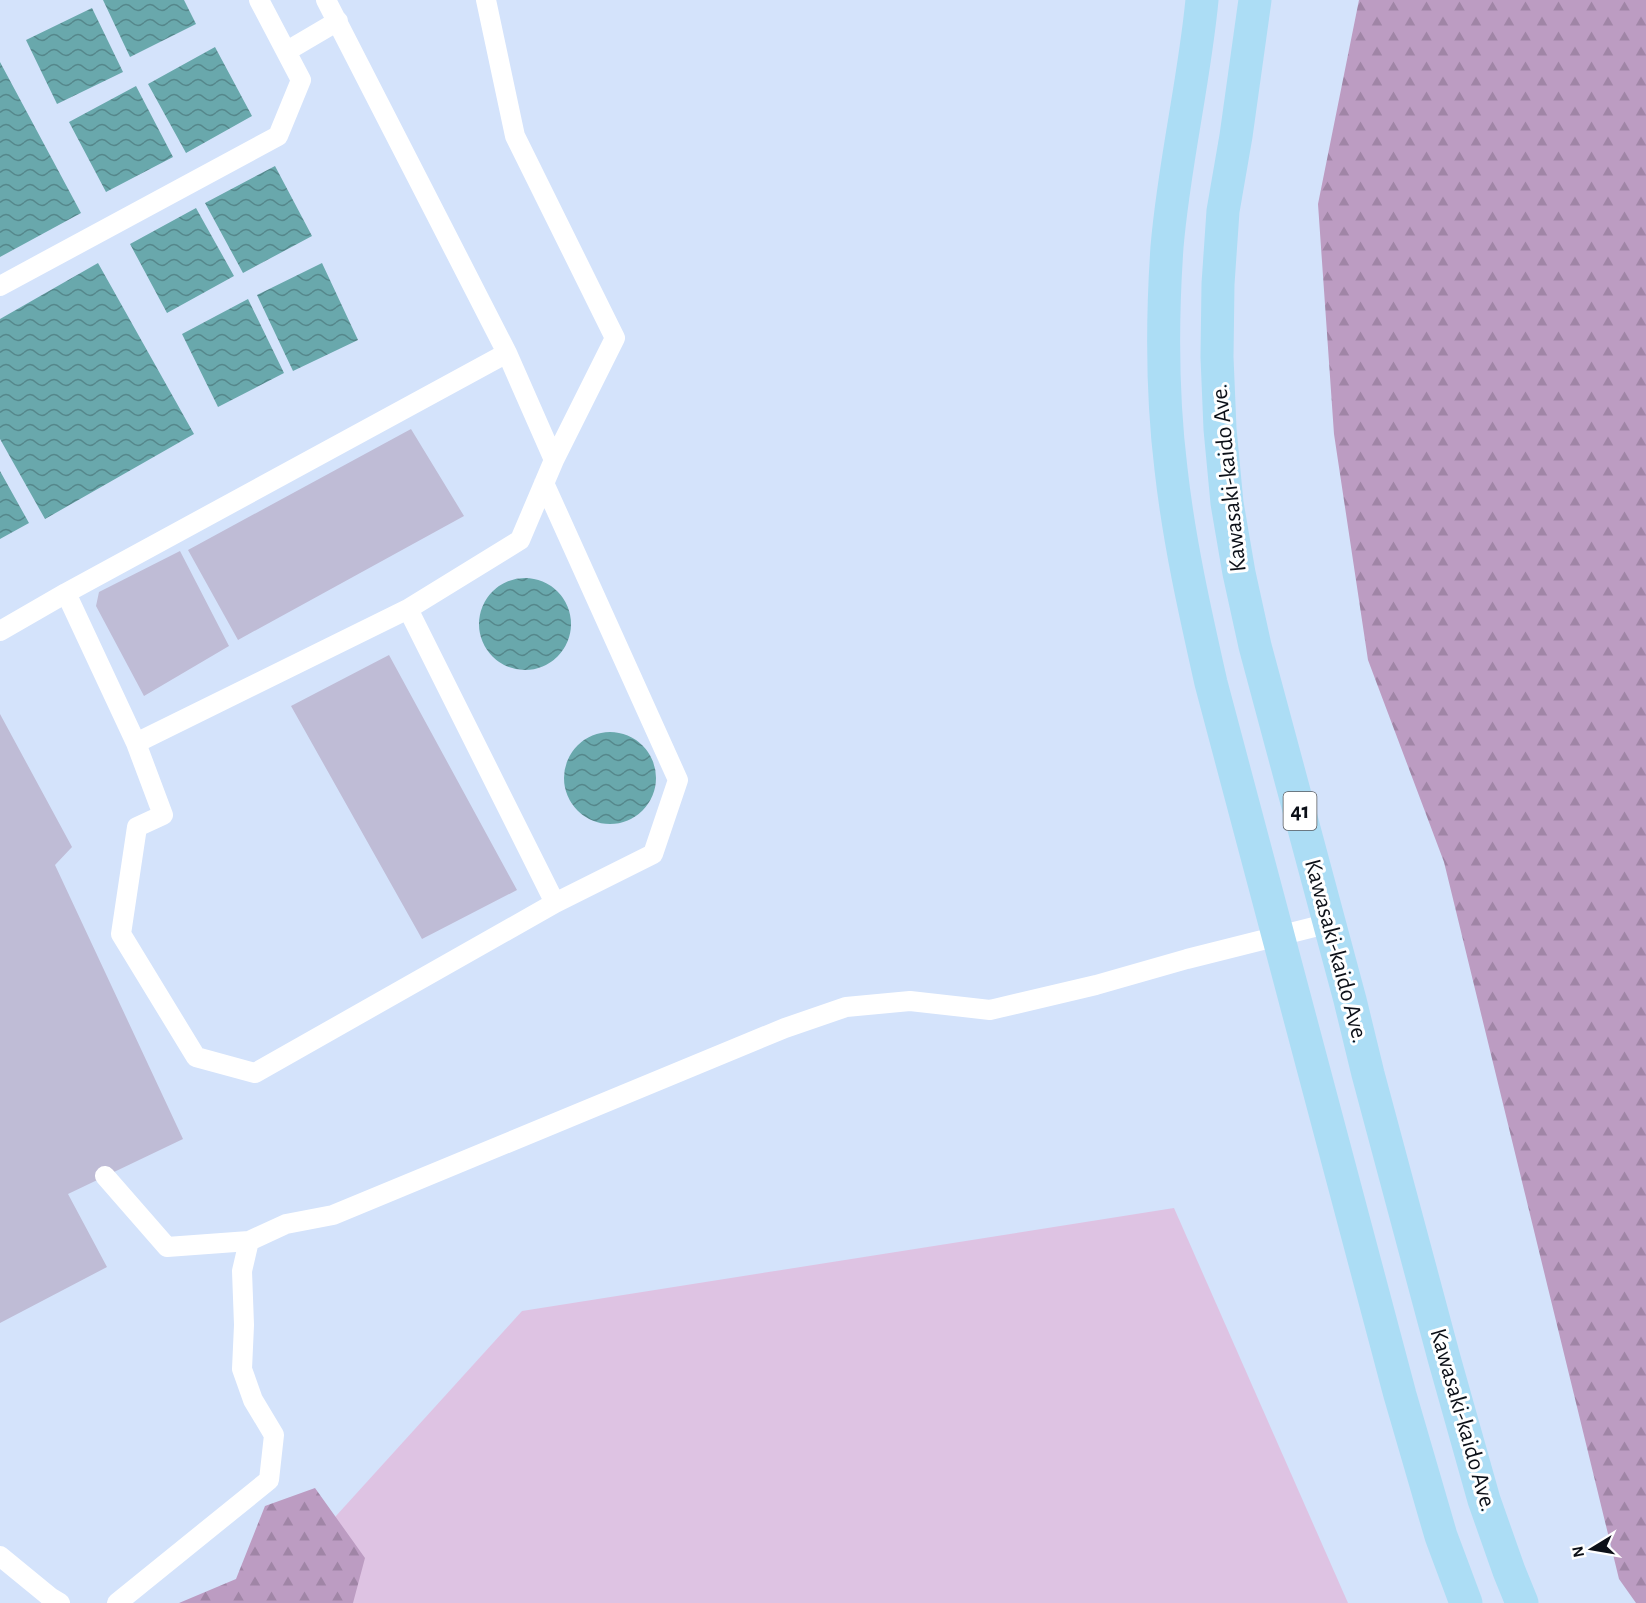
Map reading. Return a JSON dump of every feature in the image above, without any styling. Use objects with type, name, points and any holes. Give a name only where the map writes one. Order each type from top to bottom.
[{"type":"main road","name":"41","points":[[1202,0],[1167,246],[1165,382],[1171,468],[1181,543],[1211,683],[1400,1395],[1441,1536],[1466,1603]]},
{"type":"main road","name":"Kawasaki-kaido Ave.","points":[[1255,0],[1223,211],[1218,284],[1220,429],[1227,503],[1241,584],[1255,646],[1330,923],[1368,1074],[1484,1500],[1522,1603]]},
{"type":"lane","points":[[0,286],[278,136],[301,80],[259,0]]},
{"type":"lane","points":[[326,0],[507,353],[554,460]]},
{"type":"lane","points":[[136,743],[408,609],[520,540],[554,460],[615,338],[515,136],[486,0]]},
{"type":"lane","points":[[287,51],[338,21]]},
{"type":"lane","points":[[0,631],[507,353]]},
{"type":"lane","points":[[66,593],[136,743],[163,815],[137,827],[121,934],[196,1058],[255,1073],[555,903],[653,854],[678,780],[544,483]]},
{"type":"lane","points":[[408,609],[555,903]]},
{"type":"lane","points":[[105,1176],[167,1247],[249,1241],[286,1224],[333,1215],[785,1028],[846,1007],[910,1000],[990,1010],[1096,985],[1330,923]]},
{"type":"lane","points":[[117,1603],[269,1480],[274,1435],[253,1400],[242,1369],[244,1325],[242,1271],[249,1241]]},
{"type":"lane","points":[[0,1556],[60,1603]]},
{"type":"shaded area","points":[[1174,1208],[1348,1603],[257,1603],[522,1311]]},
{"type":"green space","points":[[1359,0],[1646,0],[1646,1603],[1636,1603],[1619,1579],[1444,862],[1368,660],[1334,434],[1318,204]]},
{"type":"green space","points":[[315,1488],[365,1558],[353,1603],[179,1603],[236,1579],[265,1506]]},
{"type":"water","points":[[103,0],[184,0],[196,24],[130,57]]},
{"type":"water","points":[[92,8],[123,72],[57,104],[26,40]]},
{"type":"water","points":[[215,47],[252,116],[186,153],[148,84]]},
{"type":"water","points":[[0,62],[81,213],[0,257]]},
{"type":"water","points":[[136,86],[173,157],[106,192],[69,122]]},
{"type":"water","points":[[275,166],[312,236],[243,273],[205,203]]},
{"type":"water","points":[[196,208],[234,276],[167,313],[130,244]]},
{"type":"water","points":[[98,263],[194,434],[45,519],[0,439],[0,319]]},
{"type":"water","points":[[322,263],[358,340],[293,371],[257,295]]},
{"type":"water","points":[[248,299],[284,373],[218,407],[182,334]]},
{"type":"water","points":[[0,471],[29,523],[0,539]]},
{"type":"water","points":[[525,578],[551,586],[563,598],[571,624],[563,650],[551,662],[525,670],[499,662],[487,650],[479,624],[487,598],[499,586]]},
{"type":"water","points":[[610,732],[628,736],[642,746],[652,760],[656,778],[652,796],[642,810],[628,820],[610,824],[592,820],[578,810],[568,796],[564,778],[568,760],[578,746],[592,736]]},
{"type":"building","points":[[411,429],[464,516],[238,640],[188,550]]},
{"type":"building","points":[[180,551],[229,646],[144,696],[96,606],[99,592]]},
{"type":"building","points":[[389,655],[517,890],[422,939],[291,706]]},
{"type":"building","points":[[0,714],[72,847],[55,865],[183,1139],[68,1194],[107,1267],[0,1323]]}]
